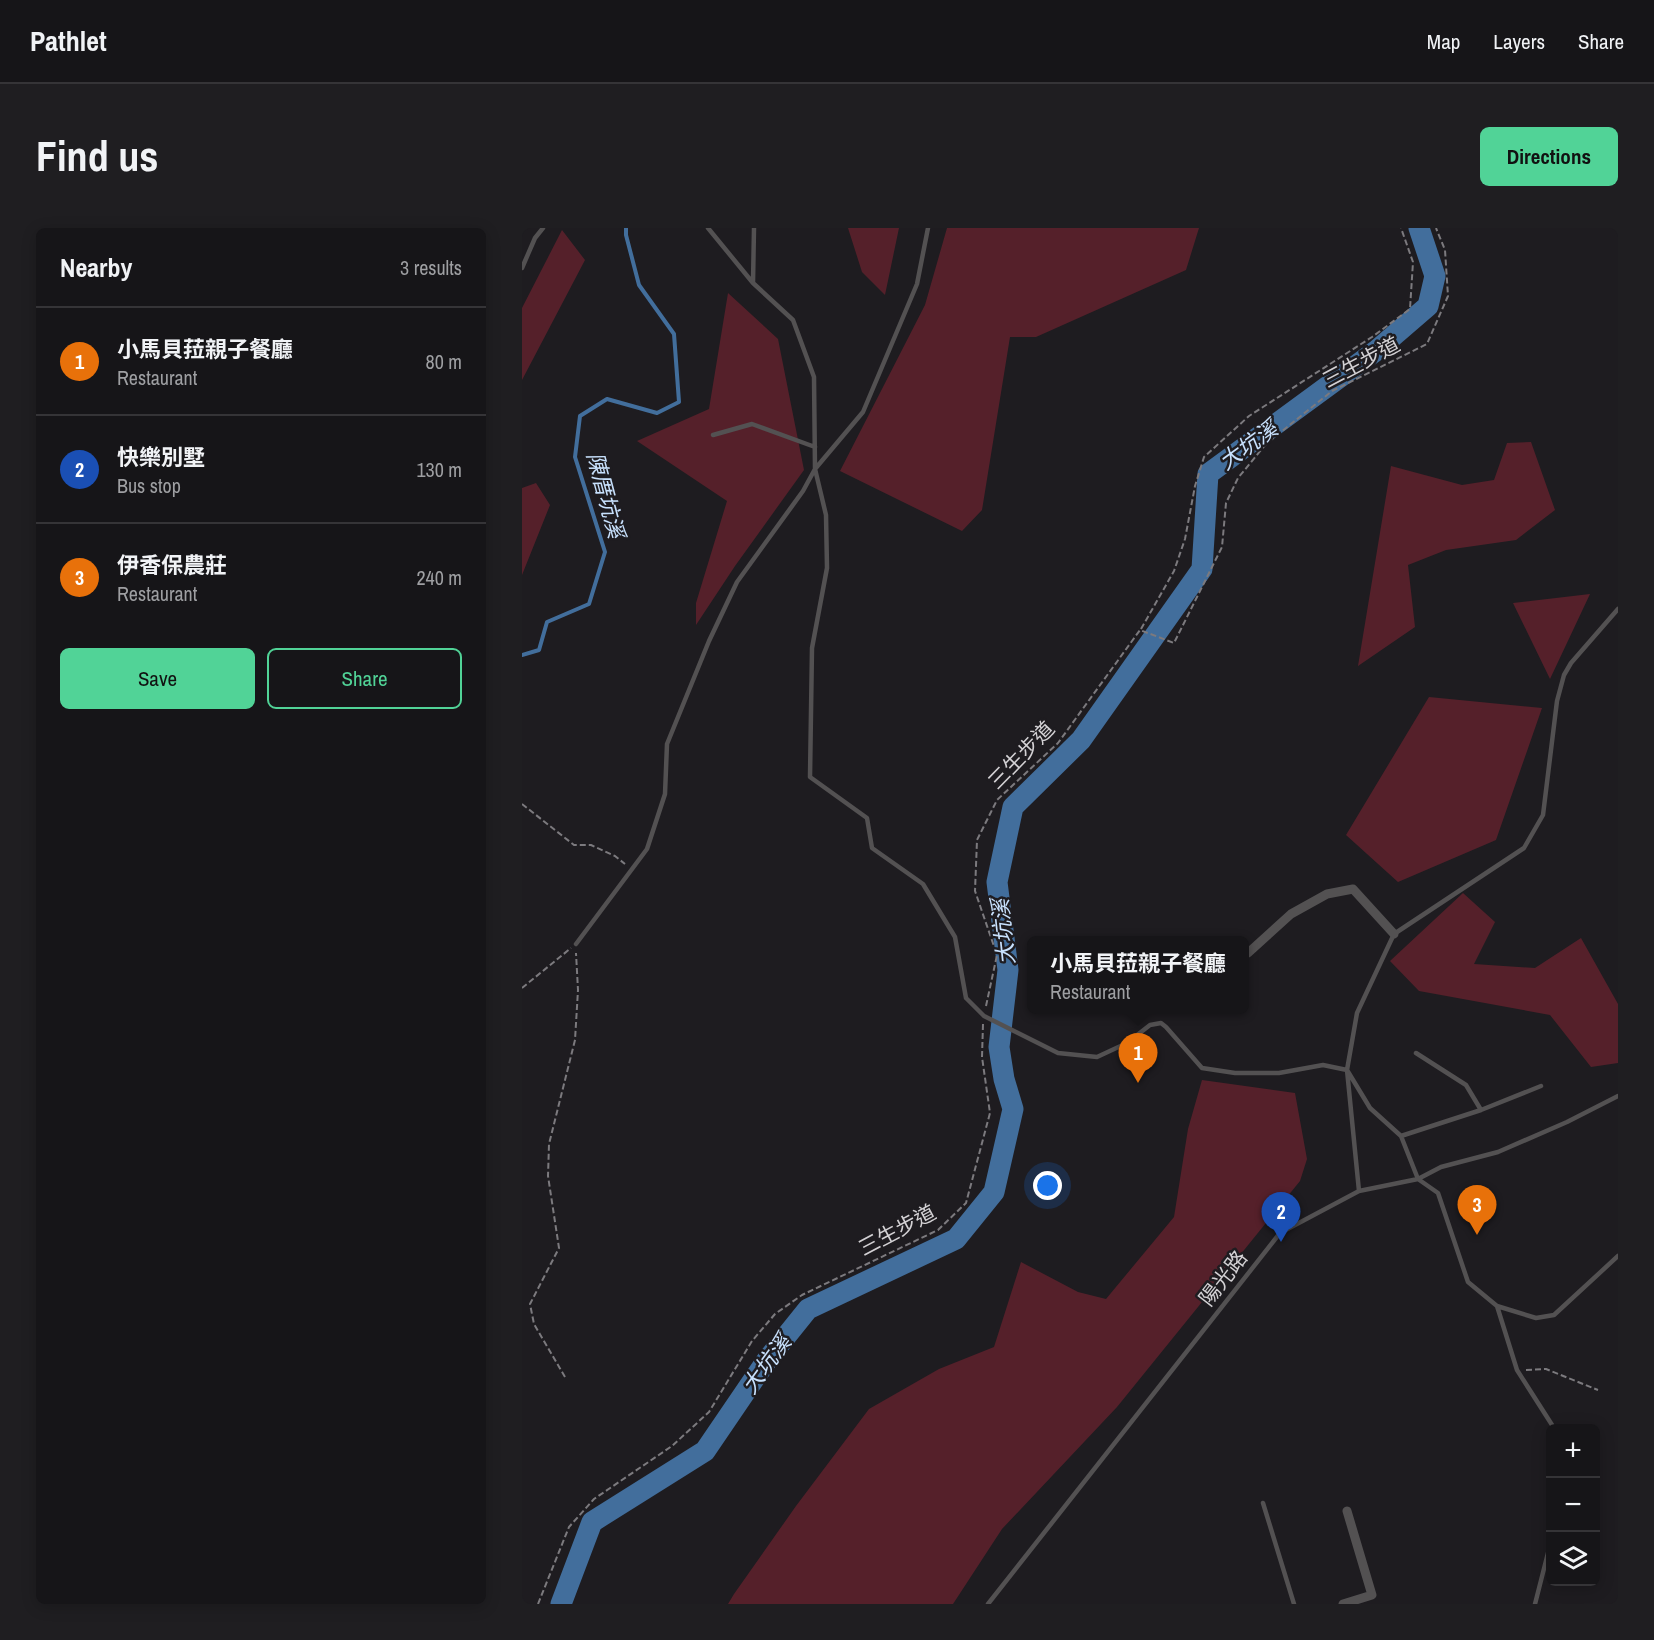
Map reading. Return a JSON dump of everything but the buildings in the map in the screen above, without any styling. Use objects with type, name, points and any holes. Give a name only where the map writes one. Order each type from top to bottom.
[{"type":"street","points":[[1249,952],[1291,914],[1327,894],[1353,889],[1394,934]]},
{"type":"street","points":[[1343,1604],[1372,1595],[1347,1511]]},
{"type":"lane","points":[[522,268],[535,238],[543,228]]},
{"type":"lane","points":[[708,228],[753,283],[793,320],[814,377],[816,468],[826,514],[827,568],[812,648],[810,777],[867,818],[872,848],[923,884],[955,937],[966,998],[984,1016],[1058,1053],[1097,1057],[1127,1043],[1150,1025],[1161,1023],[1202,1068],[1235,1073],[1279,1073],[1323,1065],[1347,1070],[1370,1107],[1401,1136],[1418,1179],[1438,1192],[1468,1282],[1497,1306],[1536,1318],[1554,1315],[1618,1256]]},
{"type":"lane","points":[[753,283],[754,228]]},
{"type":"lane","points":[[576,944],[647,849],[665,794],[667,744],[709,641],[737,582],[803,490],[816,468],[863,412],[916,284],[928,228]]},
{"type":"lane","points":[[713,435],[752,424],[815,447]]},
{"type":"lane","points":[[1359,1191],[1347,1070],[1357,1013],[1394,934],[1524,848],[1543,814],[1557,701],[1564,675],[1571,663],[1618,609]]},
{"type":"lane","points":[[1416,1053],[1466,1085],[1481,1110]]},
{"type":"lane","points":[[1401,1136],[1481,1110],[1541,1086]]},
{"type":"lane","name":"陽光路","points":[[988,1604],[1280,1233],[1359,1191],[1418,1179],[1441,1167],[1498,1152],[1567,1122],[1618,1096]]},
{"type":"lane","points":[[1497,1306],[1517,1370],[1551,1424]]},
{"type":"lane","points":[[1263,1503],[1294,1604]]},
{"type":"lane","points":[[1535,1604],[1546,1563]]},
{"type":"path","points":[[1141,630],[1174,571],[1185,539],[1195,486],[1204,457],[1249,416],[1372,337],[1410,309],[1413,262],[1401,228]]},
{"type":"path","name":"三生步道","points":[[538,1604],[569,1527],[594,1499],[672,1446],[709,1412],[752,1341],[775,1314],[802,1295],[938,1230],[966,1203],[990,1113],[981,1056],[984,1016],[997,955],[975,891],[977,840],[997,800],[1058,743],[1141,630],[1174,643],[1222,547],[1226,503],[1238,478],[1266,444],[1332,391],[1427,344],[1448,296],[1445,250],[1436,228]]},
{"type":"path","points":[[522,804],[574,845],[591,844],[615,856],[631,870]]},
{"type":"path","points":[[522,988],[576,944]]},
{"type":"path","points":[[566,1377],[534,1324],[530,1304],[559,1248],[548,1176],[549,1144],[575,1040],[578,990],[576,944]]},
{"type":"path","points":[[1517,1370],[1546,1369],[1598,1390]]},
{"type":"shaded area","points":[[848,228],[899,228],[885,295],[862,272]]},
{"type":"shaded area","points":[[947,228],[1199,228],[1186,270],[1036,337],[1010,337],[982,510],[962,531],[840,471],[925,305]]},
{"type":"shaded area","points":[[562,230],[585,260],[522,380],[522,308]]},
{"type":"shaded area","points":[[728,293],[778,339],[804,470],[696,625],[696,603],[727,501],[637,441],[709,409]]},
{"type":"shaded area","points":[[1531,442],[1555,510],[1516,540],[1446,550],[1408,565],[1415,627],[1358,666],[1391,466],[1462,485],[1494,480],[1507,443]]},
{"type":"shaded area","points":[[536,483],[550,505],[522,575],[522,488]]},
{"type":"shaded area","points":[[1590,594],[1550,679],[1513,603]]},
{"type":"shaded area","points":[[1429,697],[1542,708],[1496,840],[1398,882],[1346,835]]},
{"type":"shaded area","points":[[1463,893],[1495,922],[1474,964],[1535,968],[1581,938],[1618,1004],[1618,1063],[1591,1067],[1550,1015],[1419,991],[1390,961]]},
{"type":"shaded area","points":[[1202,1080],[1295,1093],[1307,1159],[1300,1181],[1117,1407],[1002,1529],[953,1604],[728,1604],[796,1506],[869,1409],[939,1369],[994,1347],[1021,1262],[1078,1292],[1106,1299],[1174,1217],[1188,1129]]},
{"type":"waterway","name":"陳厝坑溪","points":[[522,655],[539,650],[547,622],[589,604],[605,552],[575,457],[580,416],[607,399],[657,413],[679,402],[674,334],[639,285],[626,228]]},
{"type":"waterway","name":"大坑溪","points":[[561,1604],[592,1522],[705,1451],[767,1360],[808,1309],[956,1239],[994,1192],[1013,1109],[1004,1079],[999,1047],[1008,970],[997,882],[1013,807],[1081,740],[1202,569],[1208,474],[1377,350],[1428,306],[1435,276],[1419,228]]},
{"type":"place","name":"小馬貝菈親子餐廳","points":[[1138,1083]]},
{"type":"place","name":"伊香保農莊","points":[[1477,1235]]},
{"type":"place","name":"快樂別墅","points":[[1281,1242]]}]
